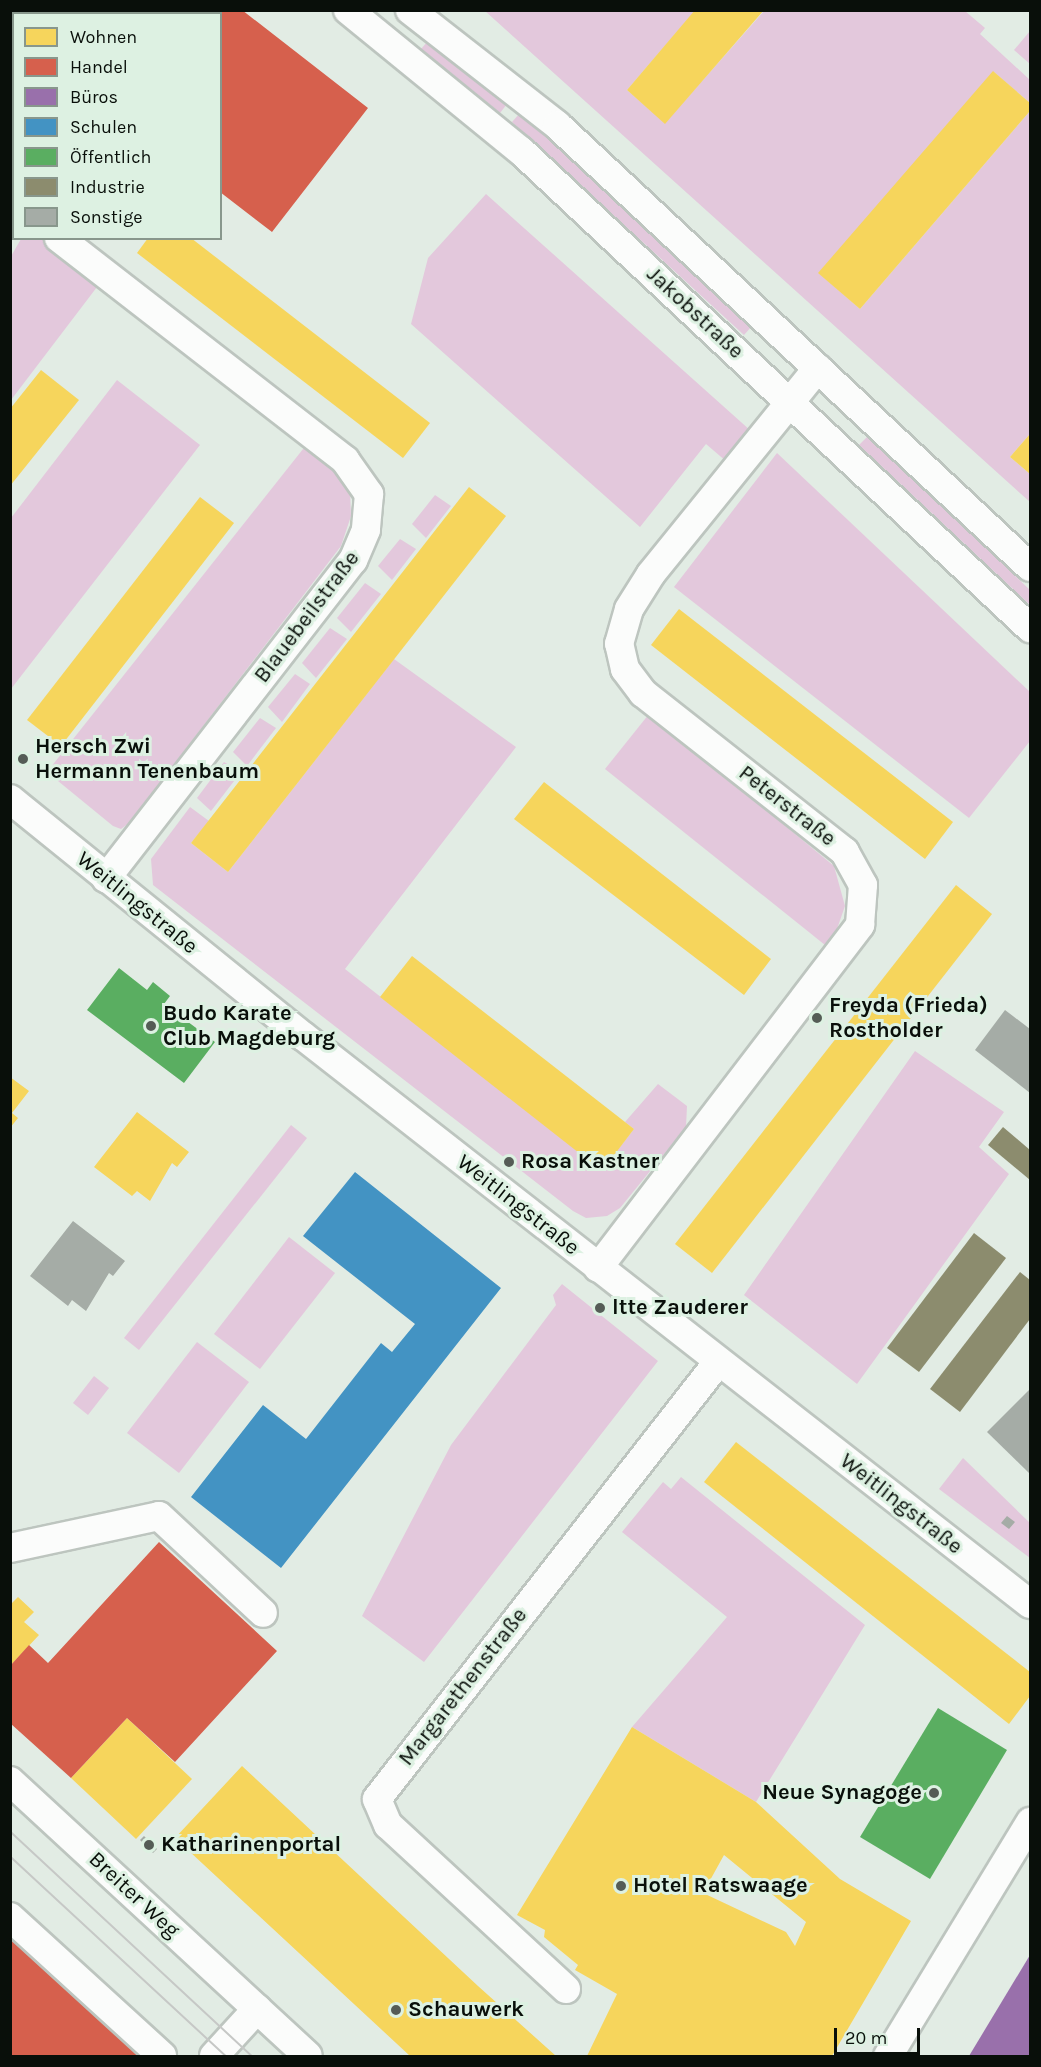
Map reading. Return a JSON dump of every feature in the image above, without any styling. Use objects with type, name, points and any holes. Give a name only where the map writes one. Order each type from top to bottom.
[{"type":"street","name":"Jakobstraße","points":[[348,10],[521,151],[1030,628]]},
{"type":"street","name":"Jakobstraße","points":[[410,10],[557,125],[1030,567]]},
{"type":"street","name":"Blauebeilstraße","points":[[62,240],[345,460],[369,494],[366,530],[353,560],[106,879]]},
{"type":"street","name":"Peterstraße","points":[[598,1268],[860,925],[863,885],[845,852],[643,693],[626,669],[620,644],[640,590],[788,401],[818,368]]},
{"type":"street","name":"Weitlingstraße","points":[[10,800],[106,879],[598,1268],[1030,1604]]},
{"type":"street","name":"Margarethenstraße","points":[[566,1989],[388,1825],[377,1798],[718,1362]]},
{"type":"street","points":[[10,1548],[159,1516],[263,1613]]},
{"type":"street","name":"Breiter Weg","points":[[10,1781],[308,2056]]},
{"type":"street","points":[[888,2056],[1030,1822]]},
{"type":"street","points":[[10,1917],[107,2013],[162,2056]]},
{"type":"street","points":[[214,2056],[257,2009]]},
{"type":"shaded area","points":[[485,11],[695,11],[627,90],[665,123],[764,11],[965,11],[985,28],[980,34],[1030,80],[1030,103],[994,72],[819,273],[860,309],[1030,111],[1030,434],[1010,457],[1030,474],[1030,502]]},
{"type":"shaded area","points":[[1030,31],[1030,64],[1014,50]]},
{"type":"shaded area","points":[[428,41],[507,104],[500,113],[421,49]]},
{"type":"shaded area","points":[[12,72],[11,184],[10,75]]},
{"type":"shaded area","points":[[520,113],[752,326],[744,335],[512,122]]},
{"type":"shaded area","points":[[486,194],[751,431],[727,462],[706,444],[640,527],[411,324],[428,258]]},
{"type":"shaded area","points":[[20,240],[50,240],[55,251],[97,287],[11,400],[10,258]]},
{"type":"shaded area","points":[[117,380],[200,445],[11,689],[11,518]]},
{"type":"shaded area","points":[[868,436],[1030,590],[1030,605],[859,445]]},
{"type":"shaded area","points":[[307,444],[335,467],[350,491],[351,516],[341,546],[129,823],[121,829],[113,826],[47,772]]},
{"type":"shaded area","points":[[777,453],[1030,692],[1030,741],[969,818],[674,587]]},
{"type":"shaded area","points":[[435,495],[451,506],[426,538],[412,524]]},
{"type":"shaded area","points":[[400,539],[416,549],[392,580],[378,566]]},
{"type":"shaded area","points":[[365,583],[381,594],[351,632],[337,618]]},
{"type":"shaded area","points":[[330,628],[347,639],[316,678],[302,663]]},
{"type":"shaded area","points":[[394,659],[516,747],[345,969],[602,1170],[634,1129],[625,1122],[658,1084],[687,1106],[686,1127],[620,1208],[607,1216],[586,1218],[573,1211],[153,885],[151,859],[190,807],[209,821],[191,843],[228,872]]},
{"type":"shaded area","points":[[295,674],[310,684],[282,722],[268,707]]},
{"type":"shaded area","points":[[649,714],[834,866],[845,906],[830,949],[605,769]]},
{"type":"shaded area","points":[[260,718],[276,728],[247,766],[233,752]]},
{"type":"shaded area","points":[[224,762],[241,772],[211,811],[197,798]]},
{"type":"shaded area","points":[[915,1051],[1004,1112],[979,1147],[1009,1174],[857,1384],[744,1295]]},
{"type":"shaded area","points":[[291,1125],[307,1138],[139,1350],[124,1338]]},
{"type":"shaded area","points":[[289,1237],[335,1273],[260,1369],[214,1334]]},
{"type":"shaded area","points":[[562,1284],[658,1361],[424,1662],[362,1616],[451,1445],[556,1305],[553,1295]]},
{"type":"shaded area","points":[[197,1342],[249,1382],[179,1473],[127,1433]]},
{"type":"shaded area","points":[[94,1376],[109,1388],[88,1415],[73,1403]]},
{"type":"shaded area","points":[[963,1458],[1030,1523],[1030,1558],[939,1489]]},
{"type":"shaded area","points":[[681,1477],[865,1625],[756,1802],[632,1727],[727,1617],[622,1532],[663,1482],[671,1489]]},
{"type":"building: Wohnen","points":[[10,10],[50,10],[12,12],[10,67]]},
{"type":"building: Wohnen","points":[[695,10],[764,10],[665,124],[627,90]]},
{"type":"building: Wohnen","points":[[993,71],[1030,103],[1030,111],[860,309],[818,273]]},
{"type":"building: Wohnen","points":[[147,240],[194,240],[430,423],[403,458],[137,253]]},
{"type":"building: Wohnen","points":[[41,370],[79,400],[10,486],[10,409]]},
{"type":"building: Wohnen","points":[[1030,434],[1030,474],[1010,457]]},
{"type":"building: Wohnen","points":[[469,487],[506,516],[228,872],[191,843]]},
{"type":"building: Wohnen","points":[[200,497],[234,523],[61,746],[27,720]]},
{"type":"building: Wohnen","points":[[679,609],[953,822],[925,859],[651,645]]},
{"type":"building: Wohnen","points":[[544,782],[771,959],[744,995],[514,819]]},
{"type":"building: Wohnen","points":[[956,885],[992,914],[712,1273],[675,1244]]},
{"type":"building: Wohnen","points":[[412,956],[634,1129],[602,1171],[380,997]]},
{"type":"building: Wohnen","points":[[10,1077],[29,1091],[12,1113],[18,1118],[10,1128]]},
{"type":"building: Wohnen","points":[[137,1112],[189,1152],[177,1167],[172,1163],[150,1201],[137,1191],[132,1196],[94,1167]]},
{"type":"building: Wohnen","points":[[736,1442],[1030,1672],[1030,1696],[1009,1724],[704,1482]]},
{"type":"building: Wohnen","points":[[18,1597],[34,1612],[24,1622],[39,1635],[10,1666],[10,1605]]},
{"type":"building: Wohnen","points":[[127,1718],[192,1779],[136,1839],[71,1778]]},
{"type":"building: Wohnen","name":"Hotel Ratswaage","points":[[632,1727],[756,1802],[840,1879],[911,1921],[832,2056],[587,2056],[617,1994],[575,1970],[578,1965],[544,1937],[545,1930],[517,1915]],"holes":[[[724,1855],[806,1922],[795,1946],[786,1932],[703,1893]]]},
{"type":"building: Wohnen","points":[[242,1766],[556,2056],[410,2056],[175,1838]]},
{"type":"building: Handel","points":[[177,10],[242,10],[368,108],[272,232],[222,194],[222,12]]},
{"type":"building: Handel","points":[[159,1542],[277,1651],[175,1762],[127,1718],[71,1778],[10,1723],[10,1666],[29,1645],[48,1663]]},
{"type":"building: Handel","points":[[10,1937],[140,2056],[10,2056]]},
{"type":"building: Büros","points":[[1030,1955],[1030,2056],[969,2056]]},
{"type":"building: Schulen","points":[[355,1172],[501,1288],[281,1568],[191,1497],[263,1405],[306,1439],[381,1343],[392,1352],[415,1324],[303,1236]]},
{"type":"building: Öffentlich","name":"Budo Karate Club Magdeburg","points":[[119,968],[147,990],[153,982],[170,996],[164,1004],[215,1042],[184,1083],[87,1010]]},
{"type":"building: Öffentlich","name":"Neue Synagoge","points":[[938,1708],[1007,1750],[930,1879],[860,1837]]},
{"type":"building: Industrie","points":[[1003,1127],[1030,1150],[1030,1180],[988,1145]]},
{"type":"building: Industrie","points":[[974,1233],[1006,1258],[919,1372],[887,1348]]},
{"type":"building: Industrie","points":[[1020,1272],[1030,1280],[1030,1319],[960,1412],[930,1389]]},
{"type":"building: Sonstige","points":[[1005,1010],[1030,1029],[1030,1093],[975,1050]]},
{"type":"building: Sonstige","points":[[73,1221],[125,1261],[113,1276],[109,1273],[86,1311],[72,1300],[68,1306],[30,1276]]},
{"type":"building: Sonstige","points":[[1030,1391],[1030,1474],[987,1432]]},
{"type":"building: Sonstige","points":[[1007,1516],[1015,1522],[1009,1529],[1001,1523]]},
{"type":"building: Sonstige","name":"Katharinenportal","points":[[144,1836],[157,1849],[153,1853],[140,1840]]},
{"type":"tram line","points":[[10,1831],[252,2056]]},
{"type":"tram line","points":[[10,1856],[226,2056]]},
{"type":"place","name":"Hersch Zwi Hermann Tenenbaum","points":[[23,759]]},
{"type":"place","name":"Freyda (Frieda) Rostholder","points":[[817,1018]]},
{"type":"place","name":"Budo Karate Club Magdeburg","points":[[151,1026]]},
{"type":"place","name":"Rosa Kastner","points":[[509,1162]]},
{"type":"place","name":"ltte Zauderer","points":[[600,1308]]},
{"type":"place","name":"Neue Synagoge","points":[[934,1793]]},
{"type":"place","name":"Katharinenportal","points":[[149,1845]]},
{"type":"place","name":"Hotel Ratswaage","points":[[621,1886]]},
{"type":"place","name":"Schauwerk","points":[[396,2010]]}]
